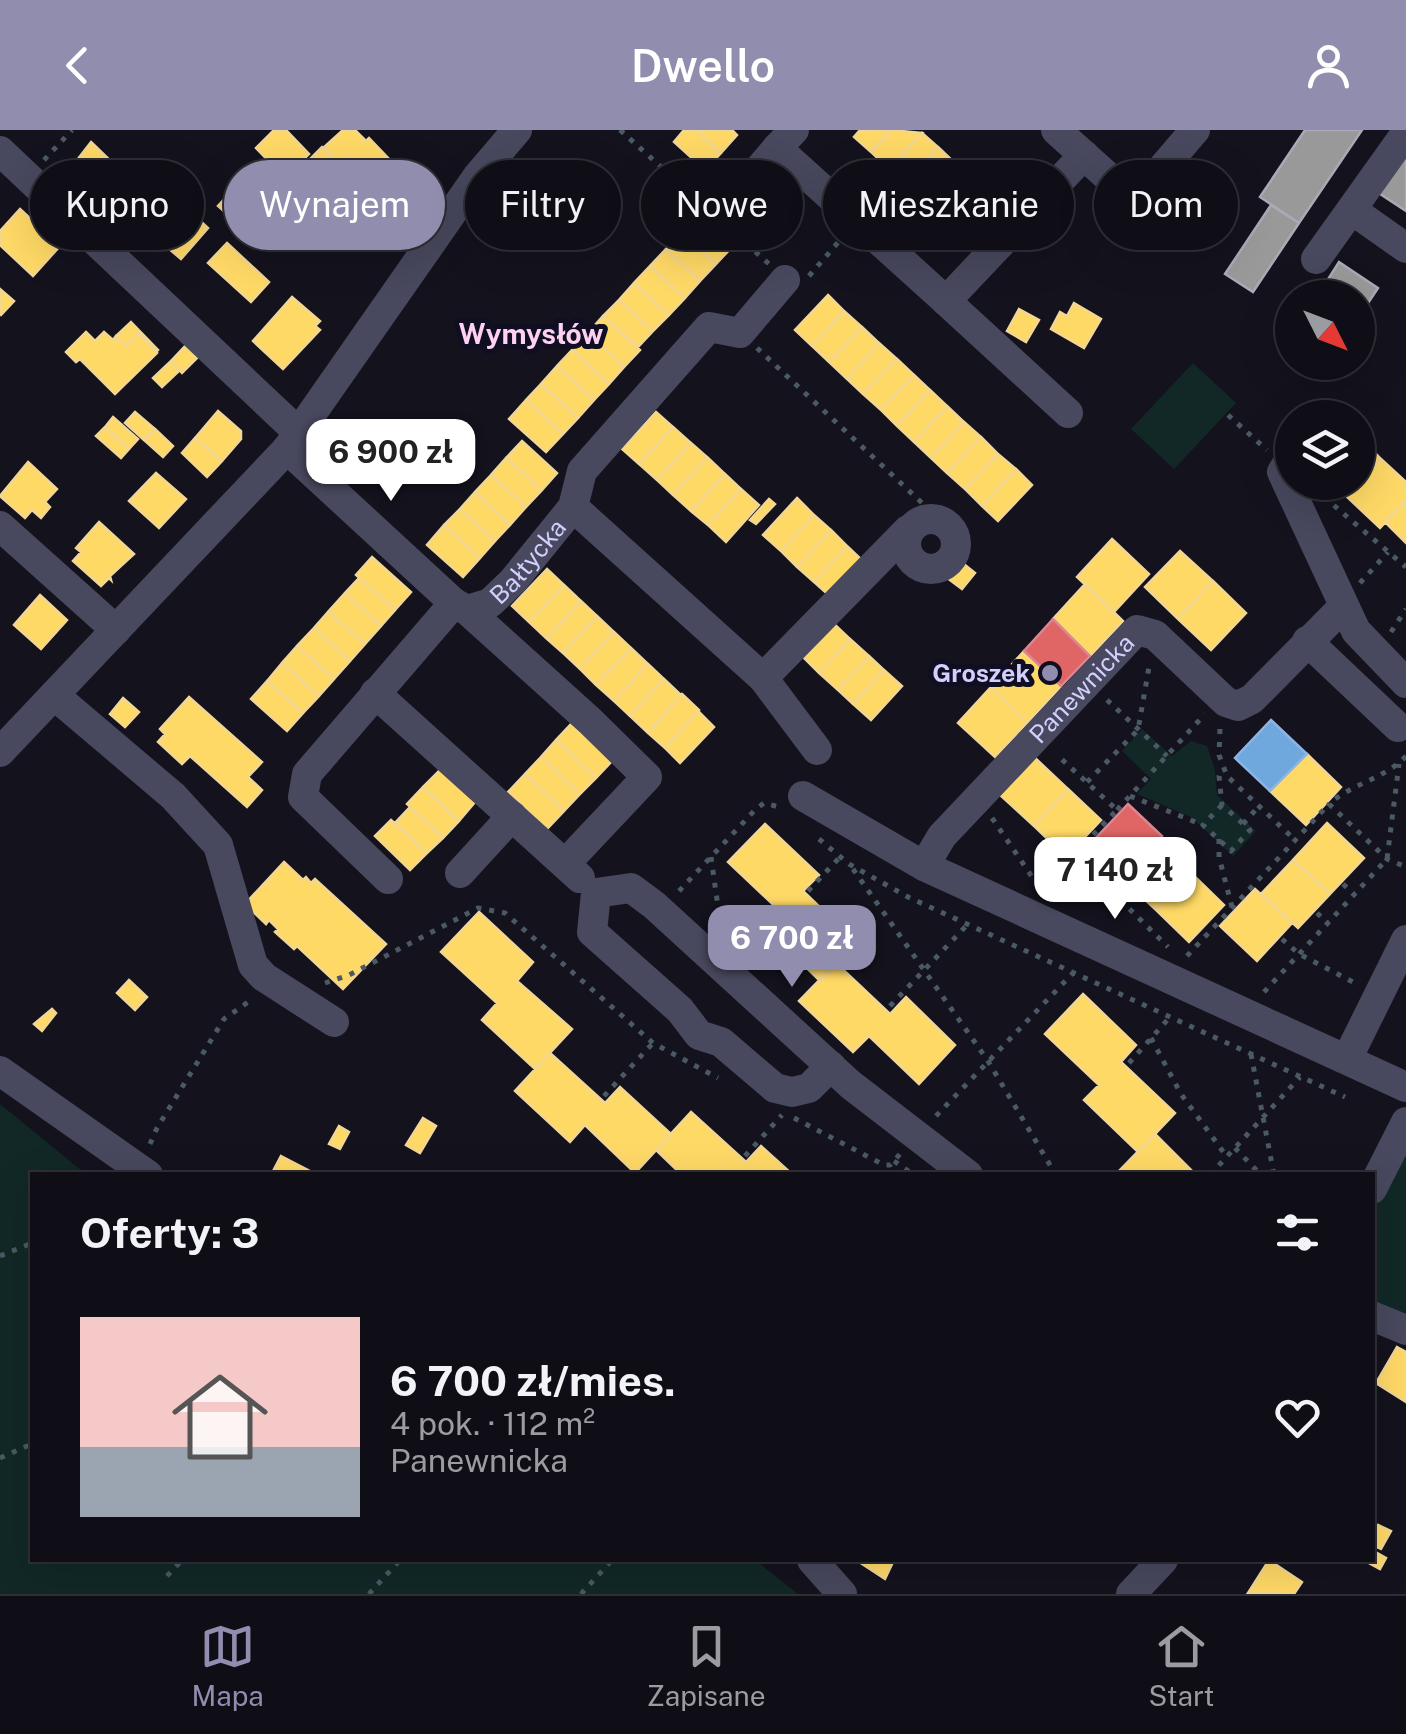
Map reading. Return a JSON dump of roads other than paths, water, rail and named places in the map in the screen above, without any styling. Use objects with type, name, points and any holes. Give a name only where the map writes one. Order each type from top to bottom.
[{"type":"street","points":[[0,752],[293,440],[477,177],[517,130]]},
{"type":"street","points":[[1056,130],[1117,185],[1138,189],[1153,179],[1195,130]]},
{"type":"street","points":[[1316,259],[1406,133]]},
{"type":"street","points":[[768,160],[786,139],[857,222],[1068,413]]},
{"type":"street","points":[[0,151],[460,607],[590,721],[646,777],[565,864]]},
{"type":"street","points":[[946,301],[1084,155]]},
{"type":"street","points":[[1352,210],[1406,248]]},
{"type":"street","name":"Bałtycka","points":[[388,879],[303,798],[307,774],[375,692],[460,607],[490,603],[514,581],[573,507],[582,471],[710,327],[740,333],[786,280]]},
{"type":"street","points":[[1296,500],[1347,599],[1356,632],[1405,682],[1392,694],[1370,700]]},
{"type":"street","points":[[573,507],[762,678],[816,750]]},
{"type":"street","points":[[762,678],[908,530],[922,519],[938,518],[954,531],[958,542],[954,554],[938,568],[922,568]]},
{"type":"street","points":[[0,526],[116,630]]},
{"type":"street","points":[[908,530],[908,557],[950,592]]},
{"type":"street","points":[[1347,599],[1307,641],[1370,700],[1402,741]]},
{"type":"street","name":"Panewnicka","points":[[924,866],[942,836],[1131,634],[1143,629],[1155,635],[1220,696],[1238,706],[1252,700],[1307,641]]},
{"type":"street","points":[[375,692],[596,893]]},
{"type":"street","points":[[54,695],[173,796],[218,845],[253,966],[334,1022]]},
{"type":"street","points":[[796,805],[1406,1087]]},
{"type":"street","points":[[460,873],[512,816]]},
{"type":"street","points":[[596,893],[630,888],[642,896],[831,1066],[964,1172]]},
{"type":"street","points":[[596,893],[592,932],[680,1010],[698,1035],[721,1042],[775,1088],[792,1092],[809,1088],[831,1066]]},
{"type":"street","points":[[1346,1059],[1406,940]]},
{"type":"street","points":[[0,1071],[144,1172]]},
{"type":"street","points":[[1375,1183],[1406,1122]]},
{"type":"street","points":[[1375,1317],[1406,1330]]},
{"type":"street","points":[[814,1562],[842,1594]]},
{"type":"street","points":[[1131,1594],[1162,1562]]},
{"type":"place","name":"Groszek","points":[[1050,673]]},
{"type":"district","name":"Wymysłów","points":[[531,333]]}]
